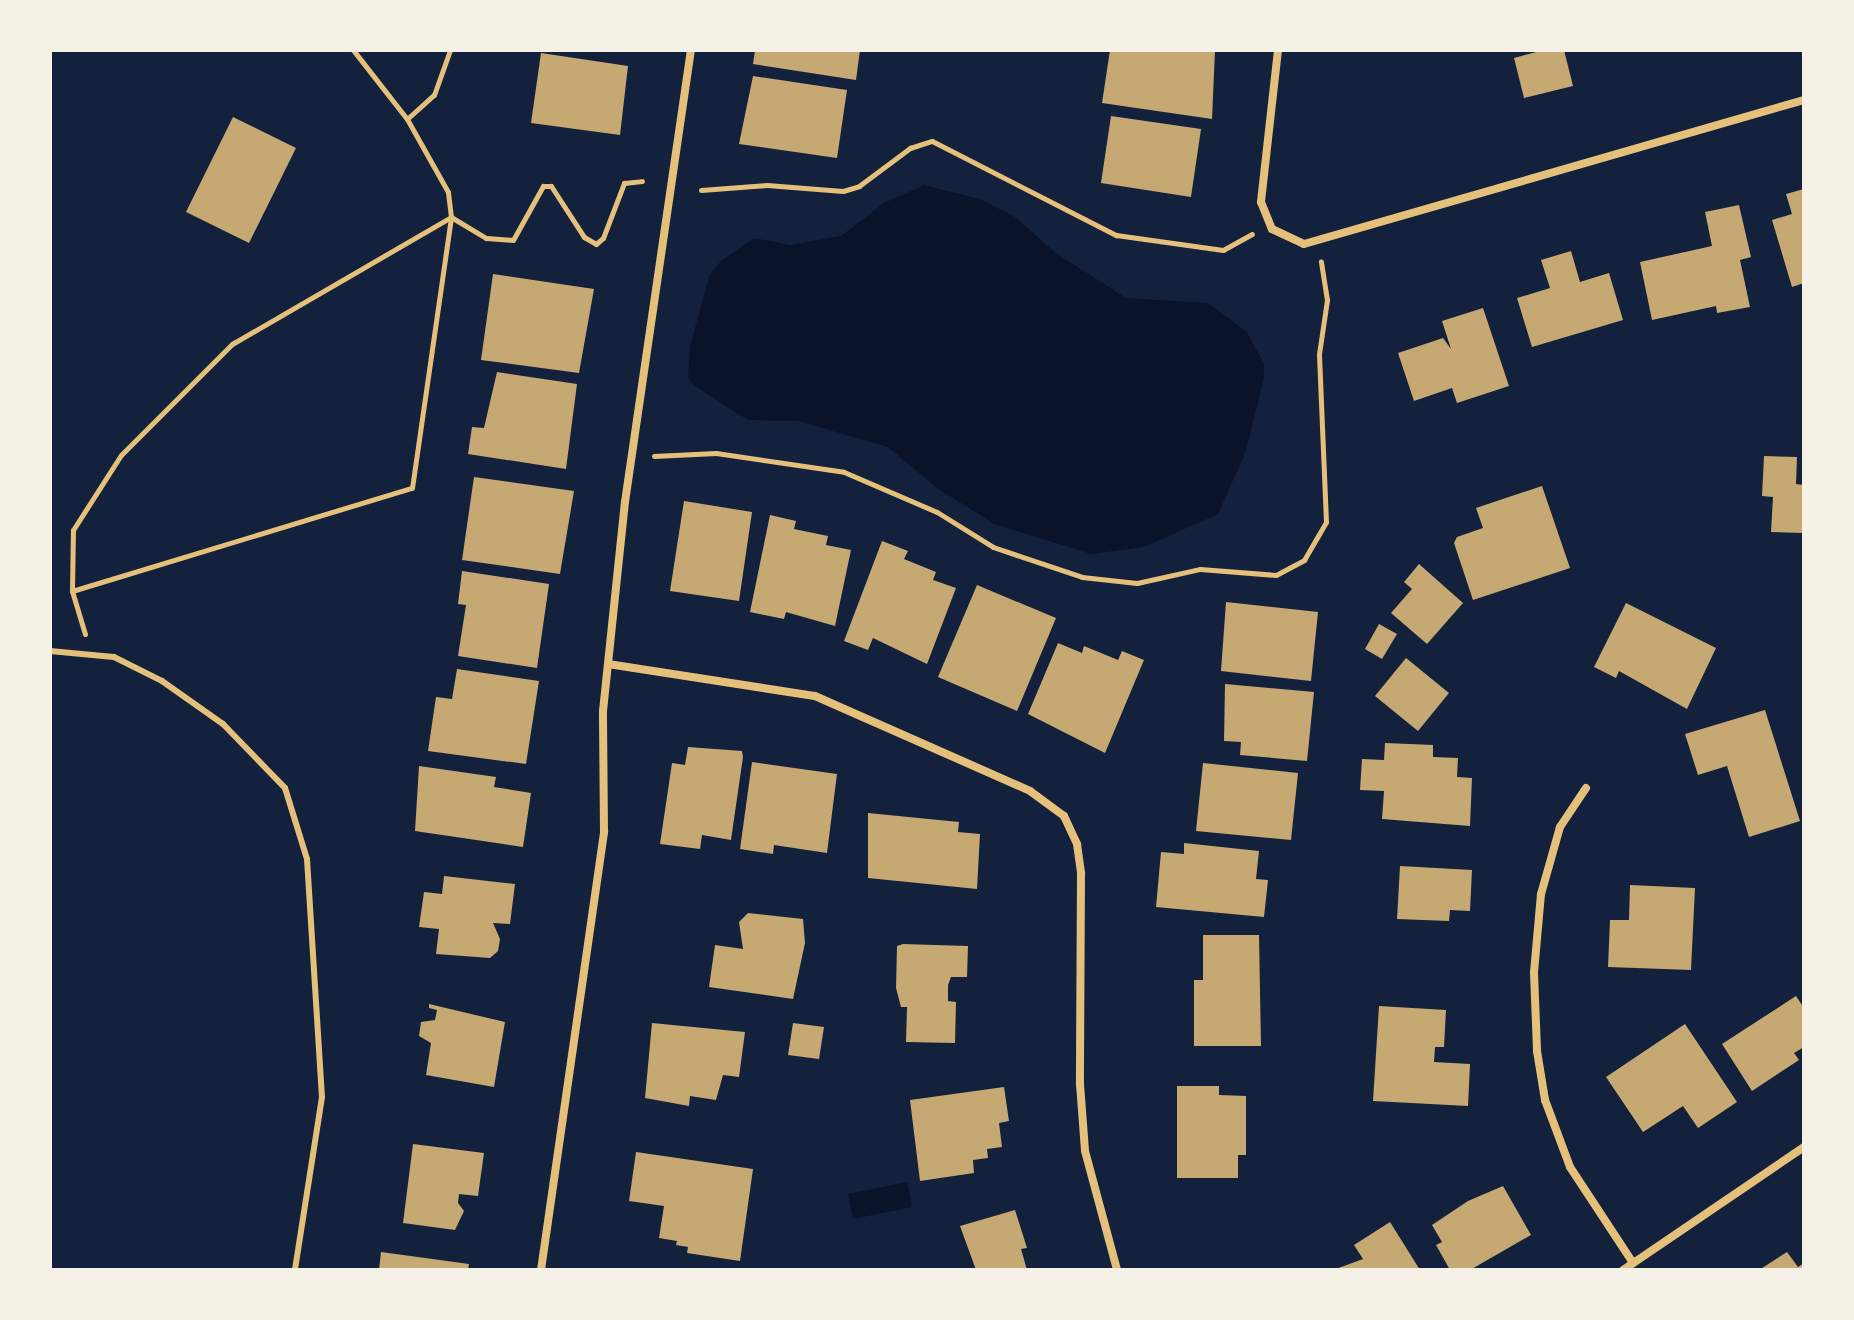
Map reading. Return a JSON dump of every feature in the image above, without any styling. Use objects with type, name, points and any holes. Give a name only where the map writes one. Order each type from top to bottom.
[{"type":"street","points":[[541,1270],[604,832],[603,711],[632,455],[691,50]]},
{"type":"street","points":[[1278,50],[1261,188],[1266,224],[1287,239],[1317,244],[1421,209],[1804,100]]},
{"type":"street","points":[[608,664],[815,696],[1030,791],[1064,816],[1077,844],[1081,874],[1080,1084],[1085,1151],[1117,1270]]},
{"type":"street","points":[[1586,788],[1560,827],[1541,894],[1534,972],[1537,1051],[1545,1100],[1570,1167],[1633,1263]]},
{"type":"street","points":[[1623,1270],[1804,1147]]},
{"type":"lane","points":[[50,651],[114,657],[162,681],[223,724],[285,788],[307,859],[322,1097],[295,1270]]},
{"type":"path","points":[[72,591],[412,488],[451,217],[448,192],[407,119],[353,50]]},
{"type":"path","points":[[407,119],[434,95],[450,50]]},
{"type":"path","points":[[701,190],[767,185],[843,191],[859,186],[910,148],[932,141],[1097,228],[1138,242],[1223,250],[1266,224]]},
{"type":"path","points":[[451,217],[486,238],[508,242],[517,237],[538,189],[548,185],[587,240],[596,244],[603,238],[624,183],[642,181]]},
{"type":"path","points":[[90,653],[72,591],[73,530],[121,455],[232,344],[451,217]]},
{"type":"path","points":[[632,455],[716,453],[844,472],[937,512],[993,547],[1082,577],[1137,583],[1200,569],[1276,575],[1304,560],[1326,522],[1319,354],[1327,284],[1317,244]]},
{"type":"water","points":[[924,185],[980,199],[1015,217],[1056,253],[1126,298],[1208,303],[1247,332],[1264,364],[1264,378],[1246,451],[1218,514],[1144,547],[1091,554],[994,524],[937,488],[888,447],[798,421],[748,420],[693,385],[688,378],[690,347],[709,276],[720,262],[754,238],[790,245],[841,236],[884,203]]},
{"type":"water","points":[[907,1182],[912,1207],[853,1219],[848,1194]]},
{"type":"building","points":[[755,50],[860,50],[856,80],[753,64]]},
{"type":"building","points":[[1110,50],[1215,51],[1212,119],[1102,103]]},
{"type":"building","points":[[1544,50],[1564,50],[1573,86],[1524,98],[1514,58]]},
{"type":"building","points":[[541,53],[628,66],[620,135],[531,123]]},
{"type":"building","points":[[753,76],[847,90],[837,158],[739,144]]},
{"type":"building","points":[[1111,116],[1201,129],[1191,197],[1101,183]]},
{"type":"building","points":[[233,117],[296,148],[249,243],[186,212]]},
{"type":"building","points":[[1804,189],[1804,283],[1792,287],[1772,220],[1792,214],[1786,194]]},
{"type":"building","points":[[1739,205],[1751,257],[1740,260],[1750,307],[1717,313],[1716,306],[1652,320],[1640,262],[1712,246],[1705,212]]},
{"type":"building","points":[[1571,251],[1580,282],[1609,273],[1623,320],[1532,347],[1517,298],[1550,288],[1541,260]]},
{"type":"building","points":[[493,274],[594,289],[579,373],[481,360]]},
{"type":"building","points":[[1483,308],[1509,386],[1457,403],[1452,388],[1414,401],[1398,353],[1443,338],[1451,349],[1442,321]]},
{"type":"building","points":[[497,372],[577,384],[566,469],[468,454],[472,427],[484,428]]},
{"type":"building","points":[[1764,456],[1797,457],[1796,484],[1804,485],[1804,533],[1771,532],[1773,497],[1762,496]]},
{"type":"building","points":[[474,477],[574,491],[560,574],[462,560]]},
{"type":"building","points":[[1542,486],[1570,568],[1473,600],[1454,543],[1457,537],[1483,528],[1476,508]]},
{"type":"building","points":[[684,501],[752,512],[739,601],[670,591]]},
{"type":"building","points":[[770,515],[796,521],[794,529],[828,536],[826,545],[851,550],[835,626],[786,612],[784,619],[750,612]]},
{"type":"building","points":[[882,541],[908,551],[904,559],[936,572],[933,580],[956,588],[927,664],[873,638],[868,650],[844,641]]},
{"type":"building","points":[[1419,564],[1463,603],[1427,644],[1391,613],[1412,589],[1404,582]]},
{"type":"building","points":[[462,571],[549,584],[537,668],[458,656],[466,605],[458,604]]},
{"type":"building","points":[[977,585],[1056,618],[1017,711],[938,677]]},
{"type":"building","points":[[1226,602],[1318,612],[1311,681],[1221,671]]},
{"type":"building","points":[[1626,603],[1716,648],[1687,709],[1619,671],[1616,678],[1594,667]]},
{"type":"building","points":[[1379,624],[1397,634],[1382,659],[1365,649]]},
{"type":"building","points":[[1058,643],[1082,653],[1084,646],[1118,660],[1122,651],[1144,660],[1105,753],[1028,714]]},
{"type":"building","points":[[1406,658],[1449,693],[1418,731],[1375,696]]},
{"type":"building","points":[[457,669],[539,681],[526,764],[428,751],[436,697],[452,699]]},
{"type":"building","points":[[1225,684],[1314,692],[1307,761],[1240,755],[1241,742],[1224,741]]},
{"type":"building","points":[[1765,710],[1800,821],[1749,837],[1727,766],[1698,775],[1685,734]]},
{"type":"building","points":[[1385,743],[1433,745],[1433,757],[1458,758],[1457,777],[1472,778],[1470,826],[1382,819],[1384,791],[1360,790],[1362,759],[1384,760]]},
{"type":"building","points":[[688,747],[742,751],[743,757],[731,840],[702,835],[700,849],[660,844],[672,763],[685,765]]},
{"type":"building","points":[[752,762],[837,774],[827,853],[774,845],[773,854],[740,849]]},
{"type":"building","points":[[1203,763],[1298,773],[1291,840],[1196,831]]},
{"type":"building","points":[[419,766],[496,777],[494,787],[531,793],[523,847],[415,831]]},
{"type":"building","points":[[868,813],[959,822],[958,832],[980,834],[977,889],[868,878]]},
{"type":"building","points":[[1184,843],[1259,851],[1256,879],[1268,880],[1264,917],[1156,907],[1161,852],[1184,854]]},
{"type":"building","points":[[1400,866],[1472,870],[1470,911],[1450,910],[1449,921],[1397,919]]},
{"type":"building","points":[[444,876],[515,884],[510,924],[493,923],[500,939],[498,951],[490,958],[436,954],[439,929],[419,927],[424,892],[442,894]]},
{"type":"building","points":[[1630,885],[1695,888],[1691,970],[1608,967],[1610,920],[1629,920]]},
{"type":"building","points":[[748,913],[803,919],[805,943],[793,999],[709,987],[715,945],[743,949],[739,922]]},
{"type":"building","points":[[1203,935],[1259,935],[1261,1046],[1194,1046],[1194,980],[1203,980]]},
{"type":"building","points":[[897,946],[968,946],[967,977],[951,977],[948,985],[948,1001],[956,1002],[955,1043],[906,1042],[907,1007],[901,1007],[896,988]]},
{"type":"building","points":[[1796,996],[1804,1008],[1804,1047],[1794,1053],[1799,1060],[1752,1091],[1722,1044]]},
{"type":"building","points":[[429,1004],[505,1022],[494,1087],[426,1075],[431,1043],[419,1036],[421,1022],[435,1020],[437,1010],[429,1008]]},
{"type":"building","points":[[1379,1006],[1446,1010],[1444,1047],[1435,1047],[1434,1062],[1470,1064],[1468,1106],[1373,1101]]},
{"type":"building","points":[[652,1023],[745,1032],[739,1077],[723,1075],[716,1100],[690,1096],[689,1106],[645,1098]]},
{"type":"building","points":[[793,1023],[824,1027],[819,1059],[788,1055]]},
{"type":"building","points":[[1685,1024],[1737,1102],[1698,1128],[1683,1106],[1643,1132],[1606,1077]]},
{"type":"building","points":[[1177,1086],[1219,1086],[1219,1095],[1246,1096],[1246,1155],[1238,1155],[1238,1178],[1177,1178]]},
{"type":"building","points":[[1004,1087],[1009,1121],[999,1123],[1002,1147],[987,1149],[988,1158],[973,1160],[974,1173],[920,1181],[910,1100]]},
{"type":"building","points":[[413,1144],[484,1153],[478,1196],[459,1194],[458,1203],[464,1211],[455,1230],[403,1223]]},
{"type":"building","points":[[636,1152],[753,1169],[740,1261],[687,1253],[688,1247],[676,1245],[677,1241],[659,1238],[664,1206],[629,1201]]},
{"type":"building","points":[[1503,1186],[1531,1235],[1470,1270],[1450,1270],[1436,1245],[1442,1242],[1432,1225],[1468,1201]]},
{"type":"building","points":[[1015,1210],[1027,1248],[1021,1249],[1027,1270],[976,1270],[960,1226]]},
{"type":"building","points":[[1390,1222],[1420,1270],[1333,1270],[1363,1259],[1354,1245]]},
{"type":"building","points":[[381,1252],[469,1264],[468,1270],[379,1270]]},
{"type":"building","points":[[1787,1252],[1798,1267],[1804,1263],[1804,1270],[1759,1270]]}]
